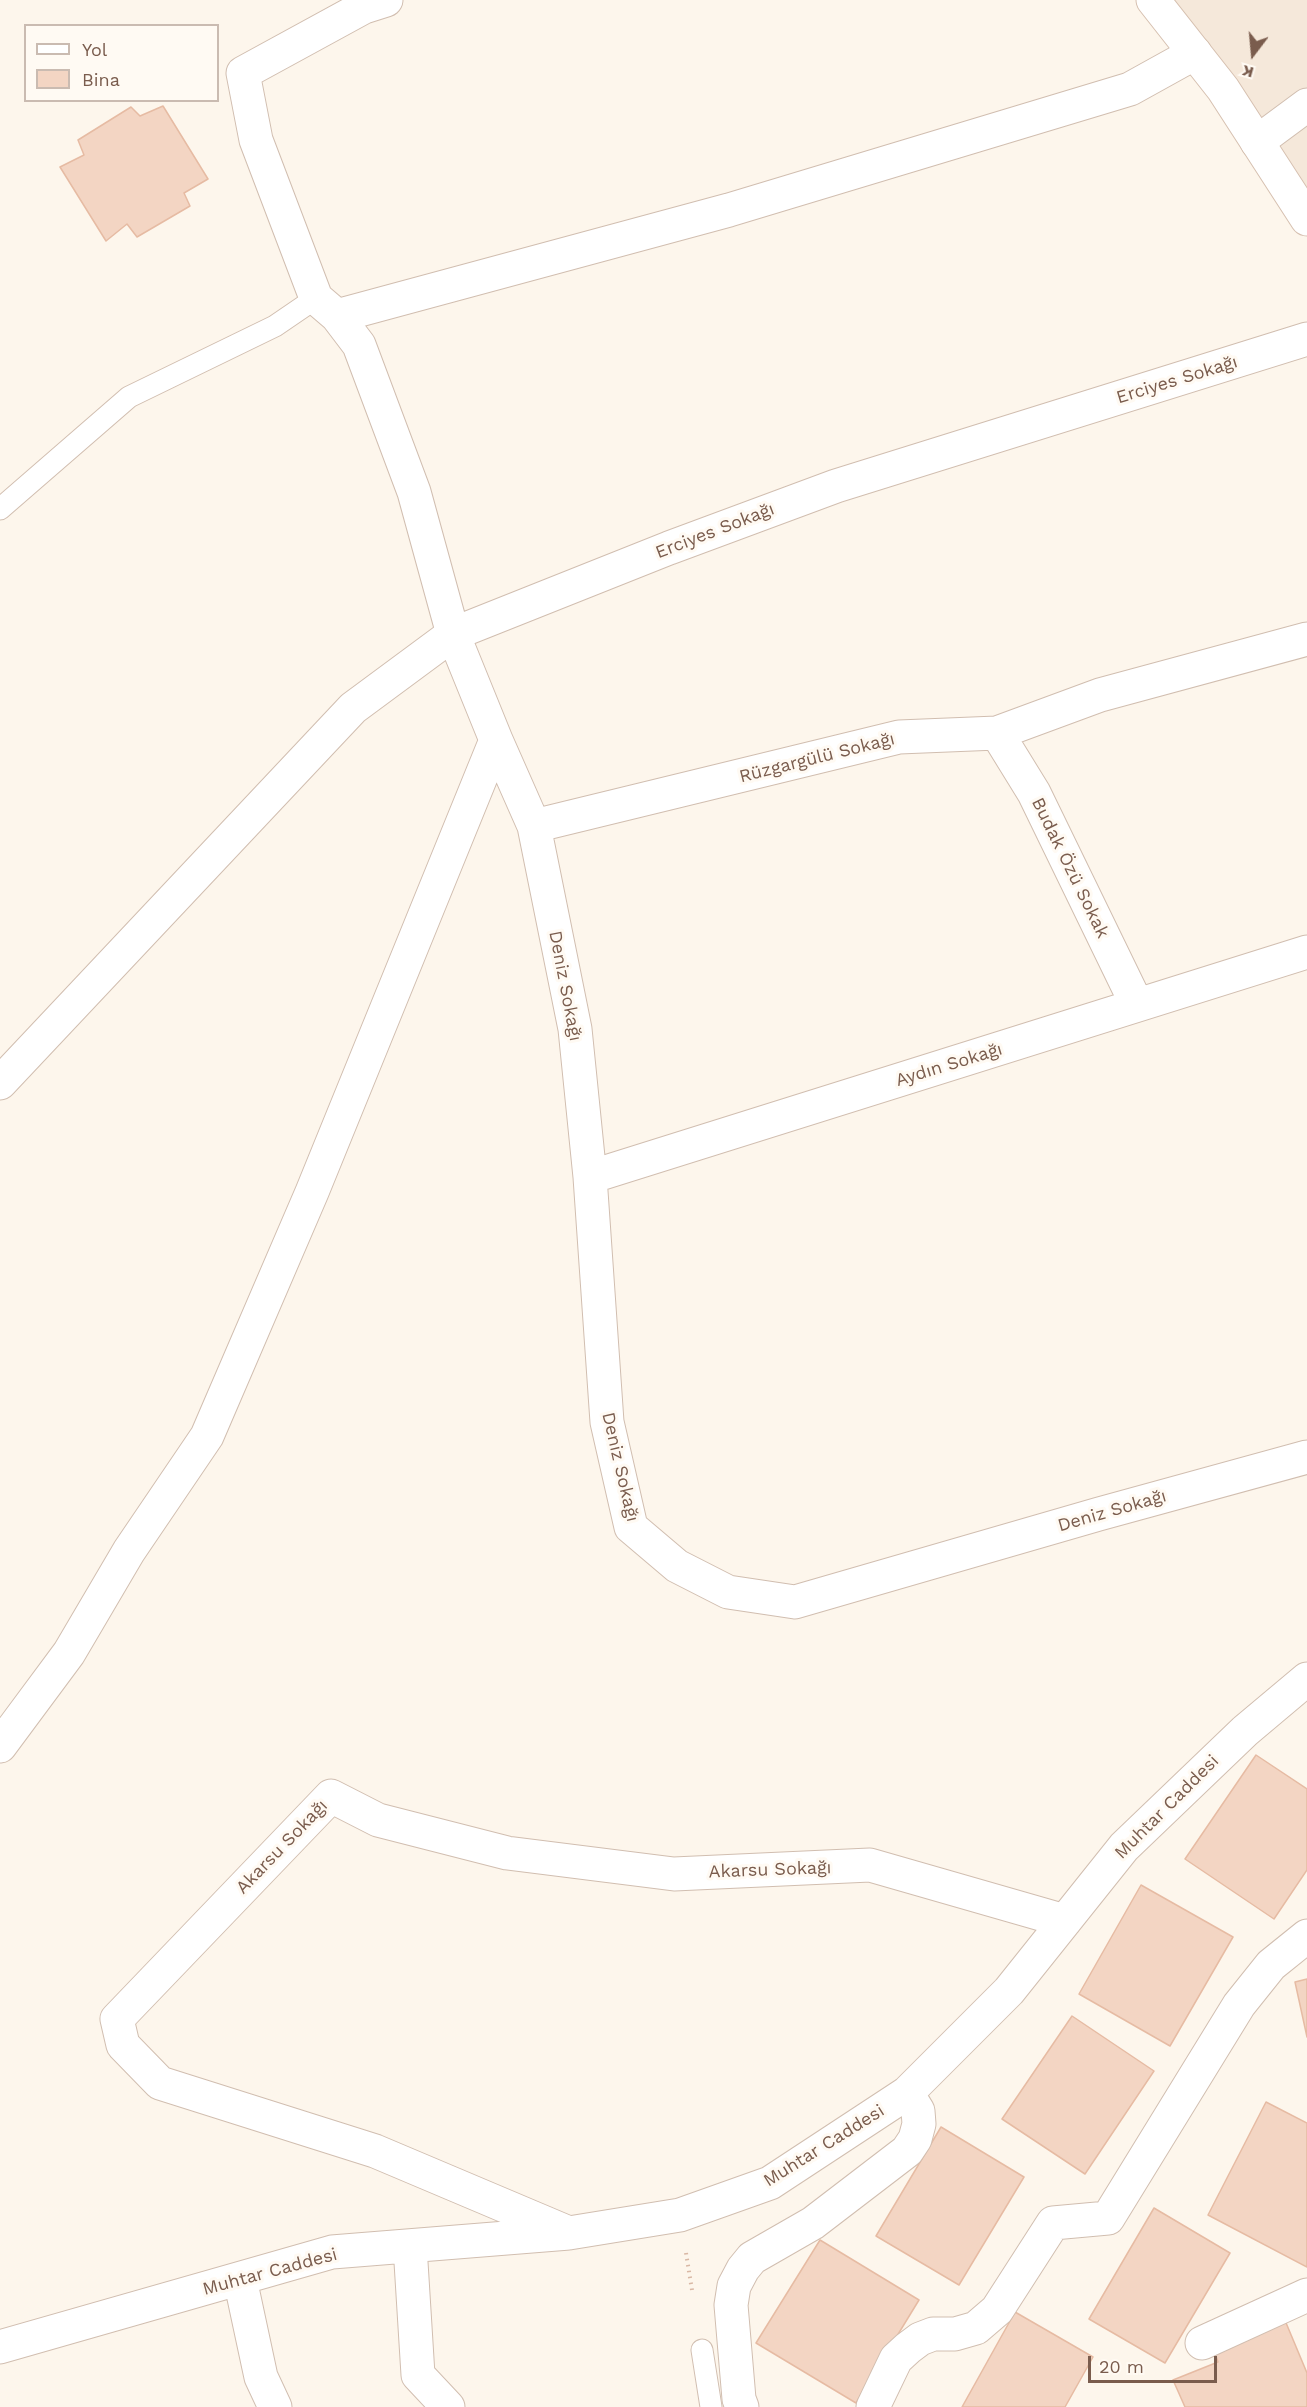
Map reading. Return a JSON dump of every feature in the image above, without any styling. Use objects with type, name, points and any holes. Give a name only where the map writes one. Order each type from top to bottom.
[{"type":"street","points":[[386,0],[364,7],[243,73],[256,140],[326,307],[359,345],[414,492],[453,634]]},
{"type":"street","points":[[1153,0],[1223,89],[1307,219]]},
{"type":"street","points":[[326,307],[729,210],[1130,89],[1195,53]]},
{"type":"street","points":[[1257,142],[1307,105]]},
{"type":"street","name":"Erciyes Sokağı","points":[[0,1083],[353,708],[453,634],[659,552],[836,486],[1307,339]]},
{"type":"street","name":"Deniz Sokağı","points":[[453,634],[534,826],[575,1029],[591,1177],[607,1422],[631,1527],[677,1566],[729,1593],[795,1602],[1088,1517],[1307,1457]]},
{"type":"street","name":"Rüzgargülü Sokağı","points":[[534,826],[899,737],[997,734],[1100,695],[1307,639]]},
{"type":"street","name":"Budak Özü Sokak","points":[[997,734],[1034,793],[1137,1005]]},
{"type":"street","points":[[0,1746],[69,1653],[129,1551],[207,1436],[312,1192],[496,740]]},
{"type":"street","name":"Aydın Sokağı","points":[[591,1177],[1307,952]]},
{"type":"street","name":"Muhtar Caddesi","points":[[0,2348],[332,2252],[569,2233],[680,2215],[770,2183],[907,2093],[1009,1991],[1124,1847],[1245,1731],[1307,1679]]},
{"type":"street","name":"Akarsu Sokağı","points":[[569,2233],[375,2151],[160,2083],[123,2045],[117,2019],[331,1796],[378,1820],[507,1853],[674,1874],[870,1865],[1065,1921]]},
{"type":"street","points":[[873,2407],[896,2359],[908,2348],[920,2339],[933,2334],[955,2334],[976,2328],[998,2310],[1053,2223],[1108,2218],[1239,2005],[1270,1965],[1307,1936]]},
{"type":"street","points":[[742,2407],[739,2398],[731,2305],[734,2286],[743,2269],[752,2259],[813,2223],[907,2151],[915,2139],[919,2124],[918,2111],[907,2093]]},
{"type":"street","points":[[410,2246],[418,2375],[448,2407]]},
{"type":"street","points":[[240,2279],[261,2377],[275,2407]]},
{"type":"street","points":[[1202,2343],[1307,2295]]},
{"type":"lane","points":[[0,509],[129,397],[274,326],[326,307]]},
{"type":"lane","points":[[702,2350],[711,2407]]},
{"type":"path","points":[[680,2215],[702,2350]]},
{"type":"shaded area","points":[[1153,0],[1307,0],[1307,219]]},
{"type":"building","points":[[163,106],[208,179],[184,193],[190,206],[137,237],[127,224],[106,241],[60,167],[84,155],[78,140],[131,107],[140,116]]},
{"type":"building","points":[[1256,1755],[1307,1789],[1307,1870],[1274,1919],[1185,1859]]},
{"type":"building","points":[[1141,1885],[1233,1937],[1170,2046],[1079,1994]]},
{"type":"building","points":[[1307,1979],[1307,2037],[1295,1982]]},
{"type":"building","points":[[1072,2016],[1154,2071],[1085,2174],[1002,2119]]},
{"type":"building","points":[[1266,2102],[1307,2123],[1307,2267],[1208,2215]]},
{"type":"building","points":[[941,2127],[1024,2177],[959,2285],[876,2236]]},
{"type":"building","points":[[1154,2208],[1230,2253],[1165,2363],[1089,2319]]},
{"type":"building","points":[[820,2240],[919,2300],[856,2403],[756,2343]]},
{"type":"building","points":[[1015,2312],[1093,2357],[1065,2407],[962,2407]]},
{"type":"building","points":[[1284,2318],[1307,2373],[1307,2407],[1185,2407],[1173,2380],[1218,2362],[1213,2347]]}]
